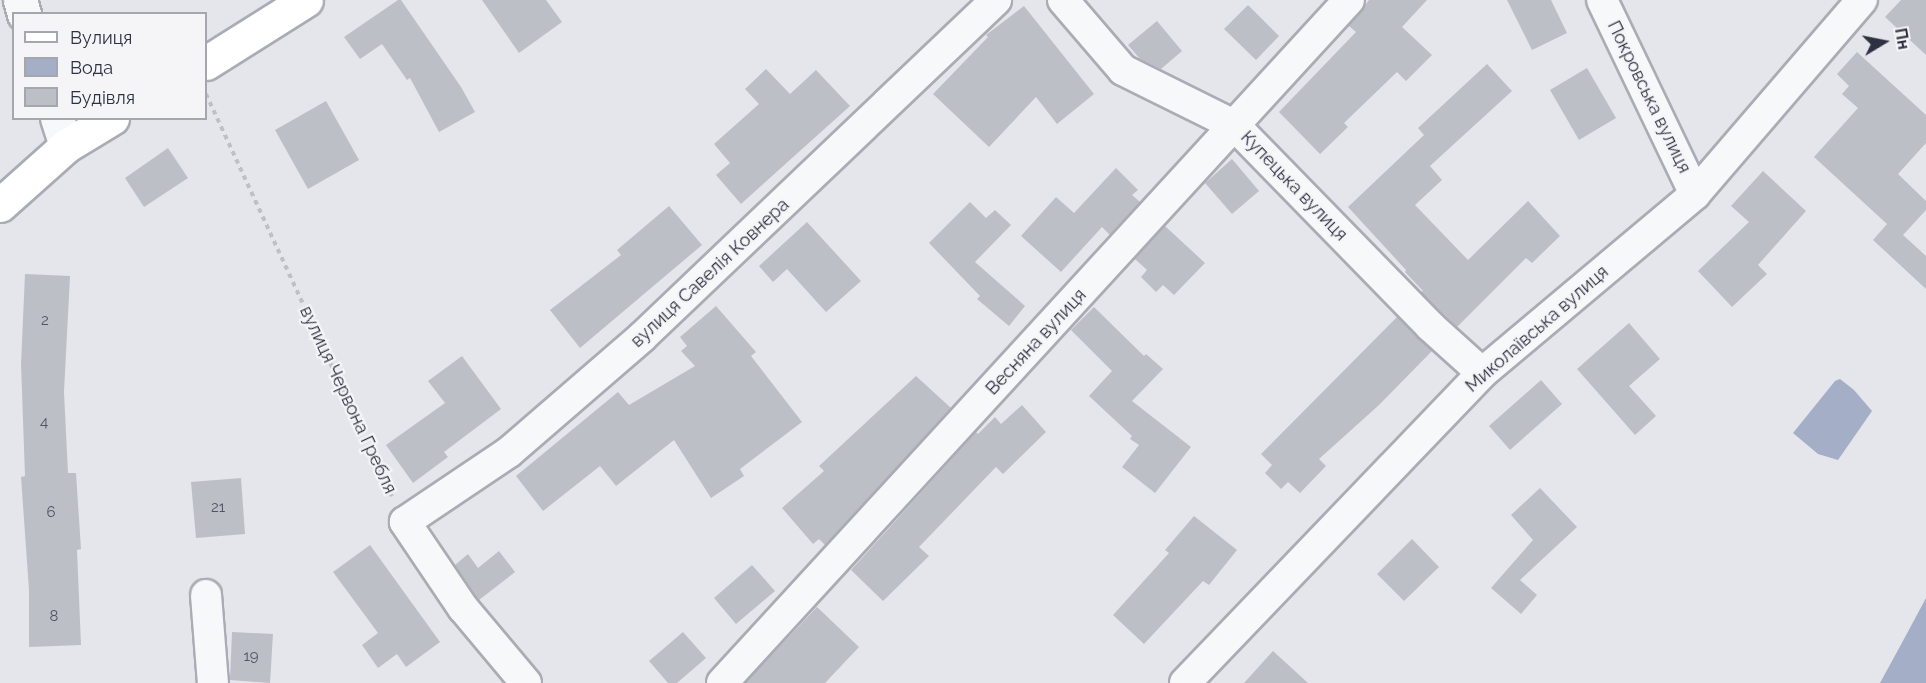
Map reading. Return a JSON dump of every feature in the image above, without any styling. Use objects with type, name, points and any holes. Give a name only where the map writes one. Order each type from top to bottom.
[{"type":"main road","points":[[207,62],[306,0]]},
{"type":"main road","points":[[0,205],[61,132],[105,120]]},
{"type":"street","name":"вулиця Савелія Ковнера","points":[[405,522],[509,452],[642,337],[996,0]]},
{"type":"street","name":"Купецька вулиця","points":[[1063,0],[1123,70],[1234,125],[1430,326],[1482,373]]},
{"type":"street","name":"Весняна вулиця","points":[[723,683],[1349,0]]},
{"type":"street","name":"Покровська вулиця","points":[[1602,0],[1695,194]]},
{"type":"street","name":"Миколаївська вулиця","points":[[1185,683],[1482,373],[1695,194],[1862,0]]},
{"type":"street","points":[[405,522],[463,608],[526,683]]},
{"type":"street","points":[[206,595],[213,683]]},
{"type":"path","name":"вулиця Червона Гребля","points":[[207,96],[405,522]]},
{"type":"water","points":[[1840,379],[1854,390],[1872,411],[1838,460],[1818,454],[1793,433],[1835,381]]},
{"type":"water","points":[[1926,598],[1926,683],[1880,683],[1904,639]]},
{"type":"building","points":[[401,0],[461,87],[475,112],[439,132],[410,78],[407,80],[382,44],[360,59],[344,37]]},
{"type":"building","points":[[482,0],[546,0],[562,22],[519,53]]},
{"type":"building","points":[[1369,0],[1427,0],[1402,27],[1432,55],[1406,81],[1397,72],[1344,123],[1348,127],[1320,154],[1279,112],[1356,32],[1349,26]]},
{"type":"building","points":[[1507,0],[1551,0],[1567,33],[1532,50]]},
{"type":"building","points":[[1901,0],[1926,0],[1926,55],[1885,17]]},
{"type":"building","points":[[1248,5],[1279,36],[1256,60],[1224,29]]},
{"type":"building","points":[[1024,6],[1094,94],[1057,124],[1036,97],[989,147],[933,94],[988,37],[986,35]]},
{"type":"building","points":[[1157,21],[1182,51],[1161,69],[1140,59],[1128,45]]},
{"type":"building","points":[[1857,52],[1926,115],[1926,143],[1898,174],[1926,201],[1926,210],[1903,235],[1926,256],[1926,289],[1873,240],[1887,224],[1814,157],[1858,108],[1842,94],[1849,86],[1837,74]]},
{"type":"building","points":[[1487,64],[1512,91],[1430,166],[1442,180],[1415,205],[1468,260],[1528,201],[1560,236],[1532,263],[1526,258],[1457,327],[1421,292],[1423,291],[1405,272],[1406,270],[1348,207],[1424,135],[1418,128]]},
{"type":"building","points":[[1587,68],[1616,118],[1579,140],[1550,90]]},
{"type":"building","points":[[766,69],[790,94],[816,70],[850,106],[741,204],[716,175],[730,163],[714,144],[759,104],[745,89]]},
{"type":"building","points":[[326,101],[359,160],[308,189],[275,130]]},
{"type":"building","points":[[168,148],[188,178],[144,207],[125,178]]},
{"type":"building","points":[[1232,159],[1259,191],[1232,214],[1205,183]]},
{"type":"building","points":[[1116,168],[1138,190],[1132,195],[1140,202],[1110,235],[1102,227],[1061,272],[1021,236],[1056,197],[1074,213]]},
{"type":"building","points":[[1763,171],[1806,211],[1758,265],[1767,274],[1732,307],[1698,271],[1749,222],[1731,206]]},
{"type":"building","points":[[970,202],[986,218],[995,210],[1011,225],[975,262],[1025,306],[1009,326],[977,299],[980,296],[929,243]]},
{"type":"building","points":[[669,206],[702,245],[580,348],[550,310],[621,255],[617,250]]},
{"type":"building","points":[[807,222],[861,281],[826,312],[787,269],[773,282],[759,266]]},
{"type":"building","points":[[1165,226],[1205,263],[1174,295],[1163,285],[1156,292],[1141,277],[1147,270],[1135,259]]},
{"type":"building","points":[[25,274],[70,276],[64,392],[68,473],[76,473],[81,549],[77,550],[81,645],[29,647],[29,590],[21,477],[25,476],[21,364]]},
{"type":"building","points":[[716,306],[756,352],[751,356],[802,422],[740,469],[744,476],[711,498],[674,440],[616,486],[600,466],[543,511],[516,476],[618,392],[629,405],[695,366],[681,351],[687,346],[680,337]]},
{"type":"building","points":[[1094,307],[1144,356],[1146,354],[1163,369],[1132,401],[1191,447],[1155,493],[1122,467],[1139,445],[1130,439],[1132,436],[1089,396],[1112,371],[1071,330]]},
{"type":"building","points":[[1397,317],[1432,351],[1379,405],[1319,459],[1326,466],[1300,493],[1288,482],[1281,489],[1265,473],[1272,465],[1261,454]]},
{"type":"building","points":[[1629,323],[1660,359],[1629,386],[1656,416],[1635,435],[1577,369]]},
{"type":"building","points":[[462,356],[501,409],[444,452],[448,457],[413,483],[386,445],[445,403],[428,381]]},
{"type":"building","points":[[916,376],[951,408],[825,545],[819,539],[813,544],[782,508],[824,471],[819,466]]},
{"type":"building","points":[[1541,380],[1562,404],[1510,450],[1489,426]]},
{"type":"building","points":[[1022,405],[1046,432],[1003,474],[996,467],[919,547],[929,556],[883,601],[851,570],[976,432],[978,434],[995,417],[1001,424]]},
{"type":"building","points":[[241,478],[245,534],[196,538],[191,482]]},
{"type":"building","points":[[1540,488],[1577,527],[1520,580],[1537,595],[1521,614],[1491,588],[1533,540],[1511,515]]},
{"type":"building","points":[[1194,516],[1237,550],[1209,585],[1203,581],[1144,644],[1113,615],[1169,553],[1165,550]]},
{"type":"building","points":[[1412,539],[1439,567],[1404,601],[1377,574]]},
{"type":"building","points":[[370,545],[440,642],[406,667],[397,654],[378,668],[362,645],[378,633],[333,572]]},
{"type":"building","points":[[499,551],[515,572],[479,600],[455,565],[468,554],[478,568]]},
{"type":"building","points":[[752,565],[775,591],[736,624],[714,598]]},
{"type":"building","points":[[817,607],[859,647],[825,683],[745,683]]},
{"type":"building","points":[[232,632],[273,634],[270,683],[230,680]]},
{"type":"building","points":[[683,632],[706,658],[677,683],[668,683],[649,661]]},
{"type":"building","points":[[1273,651],[1308,683],[1244,683]]}]
